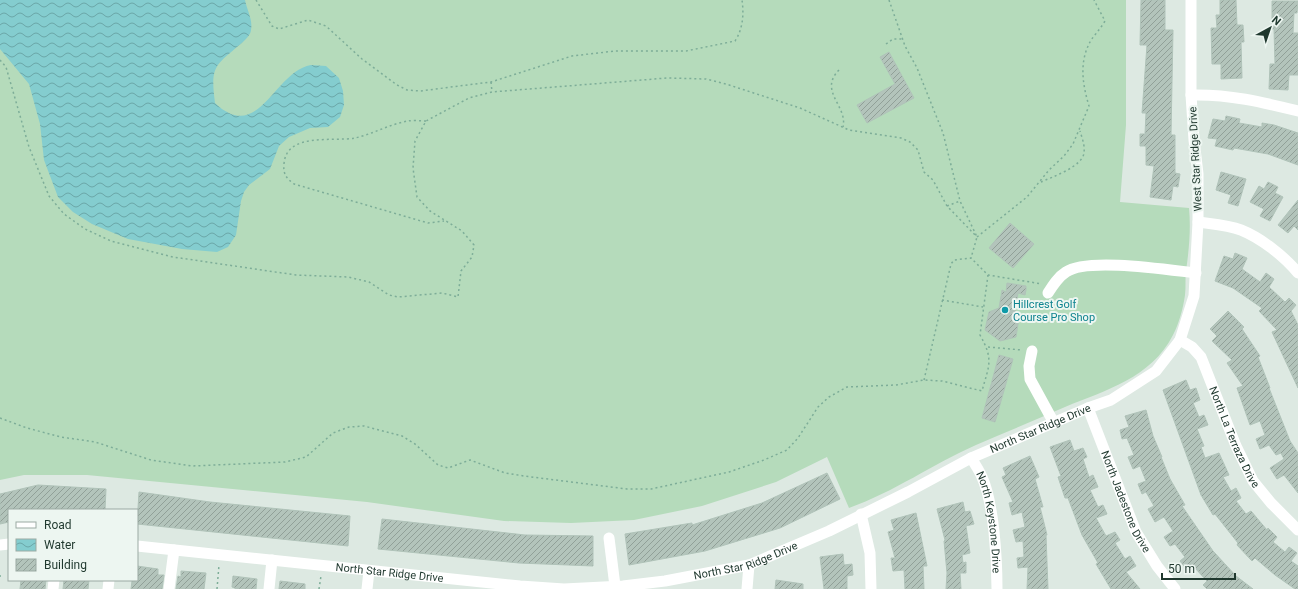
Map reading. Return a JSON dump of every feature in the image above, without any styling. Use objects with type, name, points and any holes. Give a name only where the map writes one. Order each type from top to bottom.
[{"type":"street","name":"West Star Ridge Drive","points":[[1180,340],[1194,296],[1198,222],[1198,174],[1191,95],[1191,0]]},
{"type":"street","points":[[1191,95],[1220,94],[1266,102],[1298,111]]},
{"type":"street","points":[[1198,222],[1241,230],[1260,241],[1282,257],[1298,273]]},
{"type":"street","points":[[1050,290],[1066,272],[1085,265],[1140,267],[1196,273]]},
{"type":"street","name":"North Star Ridge Drive","points":[[138,546],[369,571],[466,585],[564,589],[620,587],[665,581],[749,565],[829,530],[971,458],[1088,408],[1111,400],[1156,371],[1180,340]]},
{"type":"street","name":"North La Terraza Drive","points":[[1180,340],[1192,347],[1201,357],[1236,446],[1253,481],[1271,503],[1298,530]]},
{"type":"street","points":[[1032,351],[1029,366],[1030,379],[1054,423]]},
{"type":"street","name":"North Jadestone Drive","points":[[1088,408],[1136,532],[1157,566],[1175,589]]},
{"type":"street","name":"North Keystone Drive","points":[[971,458],[982,478],[988,501],[996,549],[997,589]]},
{"type":"street","points":[[861,514],[870,553],[870,589]]},
{"type":"street","points":[[610,538],[620,587]]},
{"type":"street","points":[[169,589],[174,550]]},
{"type":"street","points":[[269,589],[272,560]]},
{"type":"street","points":[[747,589],[749,565]]},
{"type":"street","points":[[367,589],[369,571]]},
{"type":"path","points":[[256,0],[272,26],[280,29],[308,20],[326,26],[362,59],[397,85],[407,90],[420,91],[491,82],[572,56],[615,51],[686,51],[735,41],[740,33],[742,0]]},
{"type":"path","points":[[889,0],[904,39],[905,46],[917,68],[943,133],[960,201],[977,237]]},
{"type":"path","points":[[971,258],[977,237],[1027,197],[1064,156],[1073,144],[1080,130],[1089,106],[1085,92],[1083,65],[1090,42],[1099,32],[1105,21],[1094,0]]},
{"type":"path","points":[[886,44],[893,39],[904,39]]},
{"type":"path","points":[[0,60],[6,67],[29,147],[50,196],[64,214],[85,229],[111,241],[181,258],[296,275],[348,278],[369,282],[389,295],[398,297],[442,293],[458,297],[461,271],[472,257],[474,245],[462,231],[444,221],[416,197],[413,168],[415,141],[426,121]]},
{"type":"path","points":[[839,70],[833,76],[831,88],[842,115],[842,127]]},
{"type":"path","points":[[444,221],[428,223],[294,184],[285,178],[283,170],[284,158],[294,146],[301,143],[308,141],[354,138],[408,120],[426,121],[469,98],[492,92],[668,78],[706,79],[788,104],[849,130],[901,138],[910,142],[918,150],[924,172],[933,180],[947,206],[977,237]]},
{"type":"path","points":[[491,82],[492,92]]},
{"type":"path","points":[[1039,183],[1068,170],[1077,164],[1084,155],[1084,146],[1080,130]]},
{"type":"path","points":[[947,206],[960,201]]},
{"type":"path","points":[[924,380],[952,262],[957,259],[971,258],[988,275],[1050,290]]},
{"type":"path","points":[[0,418],[27,428],[61,437],[95,442],[152,460],[192,466],[284,462],[306,457],[333,433],[350,426],[364,426],[402,436],[415,444],[438,466],[448,468],[470,460],[506,473],[518,475],[627,489],[651,489],[729,472],[787,450],[798,438],[818,406],[829,397],[847,387],[896,386],[924,380],[942,381],[982,391],[989,365],[988,348],[980,335],[988,275]]},
{"type":"path","points":[[942,300],[983,307]]},
{"type":"path","points":[[1017,301],[1043,306]]},
{"type":"path","points":[[988,348],[1032,351]]},
{"type":"path","points":[[217,589],[220,555]]},
{"type":"path","points":[[319,589],[322,566]]},
{"type":"path","points":[[0,575],[0,580]]},
{"type":"green space","points":[[0,0],[1126,0],[1126,125],[1120,202],[1189,208],[1190,224],[1188,255],[1185,295],[1182,311],[1173,335],[1164,350],[1153,362],[1126,381],[976,445],[882,494],[849,508],[827,457],[776,482],[702,506],[634,520],[571,523],[504,521],[367,502],[87,475],[24,475],[0,480]]},
{"type":"water","points":[[0,0],[245,0],[251,19],[251,32],[246,39],[226,56],[217,67],[214,73],[213,81],[215,103],[230,114],[243,116],[255,111],[266,102],[287,79],[298,70],[311,65],[326,66],[339,78],[343,91],[344,105],[340,117],[328,127],[310,128],[289,137],[279,146],[270,169],[249,185],[244,192],[241,201],[236,235],[228,247],[217,252],[182,249],[128,239],[92,224],[73,212],[58,197],[44,160],[40,124],[29,84],[0,49]]},
{"type":"building","points":[[1141,0],[1165,0],[1165,30],[1173,30],[1171,135],[1175,135],[1175,173],[1180,174],[1178,187],[1173,186],[1171,200],[1150,197],[1154,166],[1146,165],[1146,146],[1140,146],[1140,134],[1145,134],[1146,113],[1142,113],[1147,45],[1140,45]]},
{"type":"building","points":[[1220,0],[1236,0],[1237,25],[1243,25],[1244,42],[1241,42],[1242,78],[1221,79],[1221,64],[1212,64],[1211,28],[1217,28],[1216,15],[1220,15]]},
{"type":"building","points":[[1272,1],[1298,1],[1297,13],[1294,13],[1293,33],[1298,33],[1298,75],[1289,75],[1288,90],[1269,89],[1270,64],[1275,64],[1274,29],[1272,29]]},
{"type":"building","points":[[889,52],[914,98],[867,123],[857,105],[895,84],[880,57]]},
{"type":"building","points":[[1226,116],[1240,119],[1239,123],[1262,127],[1262,123],[1274,125],[1298,133],[1298,165],[1268,154],[1234,148],[1233,150],[1215,146],[1217,139],[1208,138],[1213,119],[1225,121]]},
{"type":"building","points":[[1221,172],[1246,179],[1238,206],[1228,203],[1231,195],[1216,190]]},
{"type":"building","points":[[1268,182],[1278,187],[1275,193],[1283,197],[1270,221],[1260,216],[1264,209],[1250,202],[1259,186],[1264,189]]},
{"type":"building","points":[[1298,200],[1298,230],[1294,226],[1288,233],[1278,225]]},
{"type":"building","points":[[1010,223],[1034,244],[1013,268],[989,248]]},
{"type":"building","points":[[1235,253],[1247,258],[1242,269],[1260,282],[1266,273],[1274,279],[1269,287],[1285,302],[1289,298],[1296,305],[1291,311],[1298,325],[1298,388],[1272,332],[1277,330],[1259,311],[1262,308],[1233,288],[1215,281],[1224,256],[1233,259]]},
{"type":"building","name":"Hillcrest Golf Course Pro Shop","points":[[1007,283],[1026,286],[1026,290],[1025,295],[1018,293],[1015,314],[1019,318],[1016,337],[1000,341],[985,330],[989,312],[999,308],[1002,290],[1006,292]]},
{"type":"building","points":[[1228,311],[1244,327],[1242,329],[1260,356],[1258,357],[1269,388],[1290,441],[1298,453],[1298,493],[1284,475],[1277,479],[1270,468],[1284,459],[1281,453],[1276,455],[1269,445],[1260,449],[1256,439],[1265,435],[1260,421],[1250,425],[1237,388],[1243,386],[1227,363],[1232,360],[1212,341],[1217,336],[1210,329]]},
{"type":"building","points":[[999,355],[1013,359],[995,422],[982,418]]},
{"type":"building","points":[[1186,380],[1190,390],[1196,388],[1200,400],[1193,403],[1199,417],[1204,415],[1208,425],[1197,429],[1204,446],[1201,447],[1205,458],[1219,453],[1229,475],[1223,477],[1231,491],[1236,488],[1241,498],[1236,501],[1246,514],[1251,511],[1267,530],[1268,528],[1277,537],[1273,542],[1285,552],[1289,547],[1297,553],[1291,561],[1298,566],[1298,589],[1295,589],[1275,575],[1255,558],[1252,561],[1237,545],[1238,543],[1215,514],[1213,515],[1201,495],[1163,390]]},
{"type":"building","points":[[1146,410],[1153,436],[1170,479],[1185,505],[1182,506],[1213,551],[1236,576],[1253,589],[1207,589],[1203,585],[1207,581],[1194,567],[1188,571],[1180,561],[1185,557],[1175,544],[1170,546],[1164,537],[1173,531],[1164,517],[1155,522],[1148,509],[1154,506],[1146,492],[1142,494],[1138,484],[1146,481],[1140,466],[1133,469],[1128,457],[1134,455],[1127,438],[1122,439],[1120,430],[1129,427],[1125,416]]},
{"type":"building","points":[[1070,440],[1074,451],[1083,448],[1087,457],[1083,459],[1089,477],[1093,475],[1098,487],[1090,490],[1098,507],[1103,505],[1107,514],[1096,518],[1106,536],[1115,532],[1120,540],[1115,543],[1125,559],[1130,556],[1136,566],[1126,572],[1140,589],[1111,589],[1096,564],[1098,563],[1082,535],[1068,498],[1065,498],[1058,477],[1061,476],[1050,447]]},
{"type":"building","points":[[1030,456],[1039,477],[1035,479],[1043,507],[1040,507],[1047,535],[1048,589],[1027,589],[1028,567],[1018,568],[1017,558],[1024,557],[1023,541],[1016,542],[1013,530],[1025,527],[1022,512],[1012,515],[1009,503],[1013,502],[1002,477],[1006,475],[1003,468]]},
{"type":"building","points":[[827,473],[840,499],[780,528],[705,551],[629,565],[625,534],[692,523],[692,525],[762,503]]},
{"type":"building","points":[[38,485],[106,489],[105,509],[8,509],[8,522],[0,524],[0,494]]},
{"type":"building","points":[[139,492],[210,502],[350,516],[348,546],[138,524]]},
{"type":"building","points":[[963,502],[965,512],[970,511],[974,524],[966,526],[970,553],[962,555],[963,563],[966,562],[966,573],[960,573],[961,589],[946,589],[947,573],[945,540],[937,509]]},
{"type":"building","points":[[916,513],[927,566],[923,566],[924,589],[905,589],[904,570],[893,571],[891,558],[895,558],[888,532],[894,530],[891,520]]},
{"type":"building","points":[[382,519],[525,535],[593,536],[593,566],[519,563],[378,549]]},
{"type":"building","points":[[843,554],[844,565],[852,564],[853,575],[847,576],[847,589],[824,589],[820,557]]},
{"type":"building","points":[[138,566],[158,569],[158,575],[164,575],[162,589],[131,589],[132,581],[137,582]]},
{"type":"building","points":[[181,571],[206,573],[204,589],[176,589],[178,576],[181,577]]},
{"type":"building","points":[[233,576],[257,579],[256,589],[237,589],[232,587]]},
{"type":"building","points":[[776,580],[803,584],[803,589],[775,589]]},
{"type":"building","points":[[21,581],[46,581],[45,589],[20,589]]},
{"type":"building","points":[[64,581],[89,581],[88,589],[63,589]]},
{"type":"building","points":[[280,581],[305,584],[305,589],[279,589]]},
{"type":"place","name":"Hillcrest Golf Course Pro Shop","points":[[1005,310]]}]
